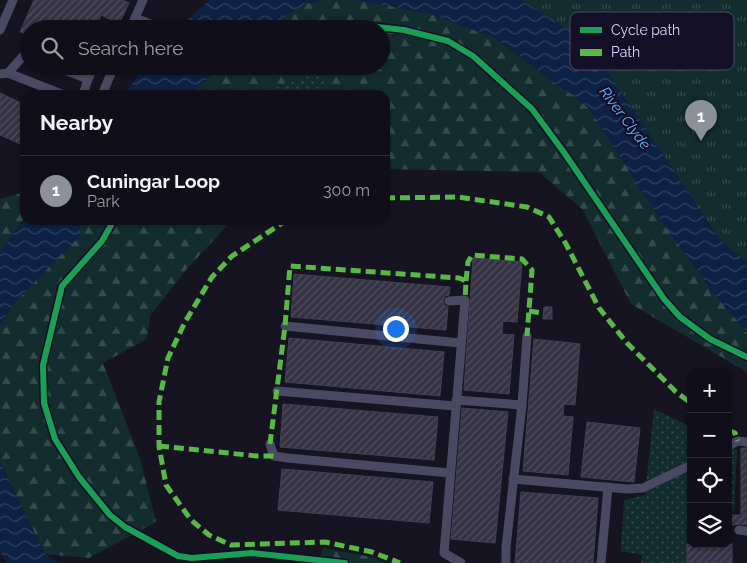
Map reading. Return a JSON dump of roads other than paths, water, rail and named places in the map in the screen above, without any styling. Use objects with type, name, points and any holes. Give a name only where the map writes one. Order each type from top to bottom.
[{"type":"street","points":[[0,30],[12,0]]},
{"type":"street","points":[[140,20],[135,18],[141,1]]},
{"type":"street","points":[[20,59],[4,74],[50,90]]},
{"type":"street","points":[[78,75],[88,79]]},
{"type":"street","points":[[85,90],[90,75]]},
{"type":"street","points":[[104,90],[110,75]]},
{"type":"street","points":[[449,300],[465,300],[444,552],[461,563]]},
{"type":"street","points":[[285,326],[460,343]]},
{"type":"street","points":[[506,563],[527,336]]},
{"type":"street","points":[[277,391],[455,403],[522,405]]},
{"type":"street","points":[[732,444],[738,441],[747,442]]},
{"type":"street","points":[[270,444],[274,456],[286,458],[450,473]]},
{"type":"street","points":[[513,479],[644,488],[687,467]]},
{"type":"street","points":[[601,563],[608,487]]},
{"type":"water","points":[[210,0],[325,0],[305,4],[280,20],[187,20]]},
{"type":"water","name":"River Clyde","points":[[356,0],[521,0],[570,30],[570,70],[606,70],[721,241],[747,262],[747,332],[716,296],[658,216],[589,108],[493,37],[428,13]]},
{"type":"water","points":[[140,75],[212,75],[195,90],[127,90]]},
{"type":"water","points":[[20,224],[80,225],[80,236],[14,303],[0,325],[0,253]]},
{"type":"water","points":[[0,462],[45,554],[58,563],[7,563],[0,552]]},
{"type":"place","name":"Cuningar Loop","points":[[701,141]]}]
